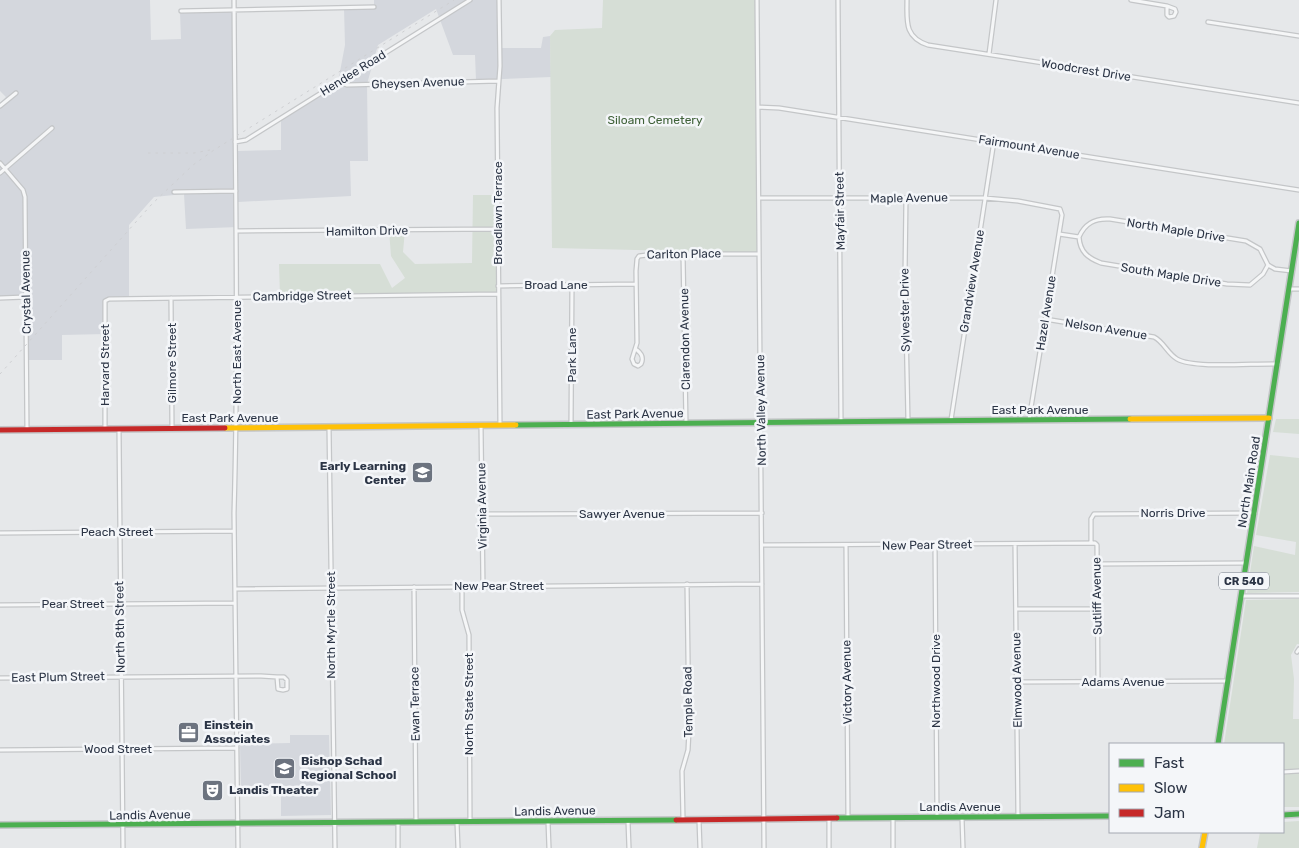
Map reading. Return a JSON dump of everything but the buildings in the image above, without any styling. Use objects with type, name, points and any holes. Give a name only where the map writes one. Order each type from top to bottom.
[{"type":"main road","name":"North Main Road","points":[[1218,743],[1299,223]]},
{"type":"main road","name":"East Park Avenue","points":[[0,430],[1269,418]]},
{"type":"main road","points":[[1284,815],[1299,814]]},
{"type":"main road","name":"Landis Avenue","points":[[0,825],[1109,816]]},
{"type":"main road","points":[[1202,848],[1205,833]]},
{"type":"street","name":"North East Avenue","points":[[234,0],[237,297],[235,603],[238,848]]},
{"type":"street","name":"Hendee Road","points":[[235,142],[246,140],[470,0]]},
{"type":"street","name":"Broadlawn Terrace","points":[[500,0],[500,66],[498,81],[500,425]]},
{"type":"street","name":"North Valley Avenue","points":[[757,0],[764,848]]},
{"type":"street","name":"Mayfair Street","points":[[838,0],[842,422]]},
{"type":"street","name":"Woodcrest Drive","points":[[906,0],[908,26],[912,35],[917,40],[928,45],[1299,103]]},
{"type":"street","points":[[989,54],[996,0]]},
{"type":"street","points":[[1131,0],[1167,6]]},
{"type":"street","points":[[181,11],[374,7]]},
{"type":"street","points":[[1208,22],[1299,36]]},
{"type":"street","name":"Gheysen Avenue","points":[[339,82],[347,86],[498,81]]},
{"type":"street","points":[[0,106],[16,93]]},
{"type":"street","name":"Fairmount Avenue","points":[[758,107],[768,106],[1299,190]]},
{"type":"street","points":[[0,173],[52,128]]},
{"type":"street","name":"Grandview Avenue","points":[[951,421],[994,141]]},
{"type":"street","name":"Crystal Avenue","points":[[0,163],[24,192],[25,197],[27,430]]},
{"type":"street","points":[[174,192],[236,191]]},
{"type":"street","name":"Maple Avenue","points":[[759,198],[985,198],[1058,208]]},
{"type":"street","name":"Sylvester Drive","points":[[906,198],[904,274],[908,422]]},
{"type":"street","name":"Hazel Avenue","points":[[1029,420],[1062,213],[1058,208]]},
{"type":"street","name":"North Maple Drive","points":[[1079,237],[1083,229],[1092,222],[1099,219],[1110,219],[1246,241],[1260,249],[1268,265]]},
{"type":"street","name":"Hamilton Drive","points":[[236,231],[498,229]]},
{"type":"street","points":[[1059,234],[1079,237]]},
{"type":"street","name":"South Maple Drive","points":[[1079,237],[1080,244],[1086,255],[1101,263],[1227,284],[1250,285],[1263,274],[1268,265]]},
{"type":"street","name":"Clarendon Avenue","points":[[684,254],[686,424]]},
{"type":"street","name":"Carlton Place","points":[[636,284],[636,262],[637,257],[640,255],[759,254]]},
{"type":"street","points":[[1268,265],[1292,271]]},
{"type":"street","points":[[636,284],[637,343],[632,359],[634,364],[638,366],[641,364],[642,359],[641,354],[637,350]]},
{"type":"street","name":"Broad Lane","points":[[498,286],[636,284]]},
{"type":"street","name":"Park Lane","points":[[572,285],[572,424]]},
{"type":"street","points":[[1289,289],[1299,289]]},
{"type":"street","name":"Cambridge Street","points":[[106,301],[118,298],[498,294]]},
{"type":"street","points":[[0,298],[26,297]]},
{"type":"street","name":"Gilmore Street","points":[[171,298],[172,428]]},
{"type":"street","name":"Harvard Street","points":[[105,428],[106,301]]},
{"type":"street","name":"Nelson Avenue","points":[[1045,319],[1154,337],[1163,343],[1175,358],[1186,362],[1201,364],[1278,364]]},
{"type":"street","name":"Virginia Avenue","points":[[481,426],[483,586]]},
{"type":"street","name":"North Myrtle Street","points":[[329,427],[335,848]]},
{"type":"street","name":"North 8th Street","points":[[119,429],[123,848]]},
{"type":"street","name":"Norris Drive","points":[[1092,515],[1096,513],[1254,513]]},
{"type":"street","name":"Sawyer Avenue","points":[[482,514],[762,514]]},
{"type":"street","name":"Sutliff Avenue","points":[[1092,515],[1091,544],[1095,543],[1097,545],[1098,682]]},
{"type":"street","name":"Peach Street","points":[[0,533],[235,531]]},
{"type":"street","name":"Elmwood Avenue","points":[[1015,544],[1018,817]]},
{"type":"street","name":"New Pear Street","points":[[762,545],[1091,544]]},
{"type":"street","name":"Victory Avenue","points":[[846,545],[848,818]]},
{"type":"street","name":"Northwood Drive","points":[[935,545],[937,817]]},
{"type":"street","points":[[1097,564],[1247,562]]},
{"type":"street","name":"Temple Road","points":[[683,820],[682,771],[688,750],[689,731],[688,584]]},
{"type":"street","name":"New Pear Street","points":[[235,589],[762,584]]},
{"type":"street","name":"North State Street","points":[[462,586],[462,610],[469,635],[470,822]]},
{"type":"street","name":"Ewan Terrace","points":[[414,587],[416,822]]},
{"type":"street","points":[[1241,596],[1299,596]]},
{"type":"street","name":"Pear Street","points":[[0,605],[235,603]]},
{"type":"street","points":[[1016,609],[1098,609]]},
{"type":"street","name":"East Plum Street","points":[[0,678],[236,675],[277,677]]},
{"type":"street","points":[[277,677],[284,677],[287,680],[287,688],[283,690],[278,688],[277,677]]},
{"type":"street","name":"Adams Avenue","points":[[1017,682],[1228,682]]},
{"type":"street","name":"Wood Street","points":[[0,750],[237,748]]},
{"type":"street","points":[[1284,772],[1299,772]]},
{"type":"street","points":[[962,817],[962,848]]},
{"type":"street","points":[[829,818],[829,848]]},
{"type":"street","points":[[893,818],[894,848]]},
{"type":"street","points":[[628,820],[629,848]]},
{"type":"street","points":[[699,820],[700,848]]},
{"type":"street","points":[[548,821],[549,848]]},
{"type":"street","points":[[398,822],[398,848]]},
{"type":"street","points":[[457,822],[458,848]]},
{"type":"shaded area","points":[[0,0],[150,0],[151,40],[181,39],[180,12],[235,11],[237,151],[281,150],[281,117],[338,82],[345,45],[344,8],[374,7],[374,0],[501,0],[501,48],[541,48],[543,37],[550,36],[551,77],[476,80],[475,55],[453,55],[436,9],[378,45],[367,84],[368,161],[350,161],[351,196],[238,202],[238,227],[186,229],[184,194],[154,197],[129,225],[129,298],[106,299],[106,334],[62,335],[62,360],[27,360],[26,298],[0,298],[0,103],[6,97],[0,91]]},
{"type":"shaded area","name":"Bishop Schad Regional School","points":[[290,735],[329,735],[331,815],[281,816],[281,793],[241,793],[240,744],[290,743]]},
{"type":"green space","name":"Siloam Cemetery","points":[[603,0],[758,0],[761,253],[552,248],[550,36],[555,30],[602,28]]},
{"type":"green space","points":[[473,195],[498,195],[500,294],[280,296],[279,264],[380,264],[392,288],[405,278],[391,256],[389,230],[405,230],[403,252],[415,264],[472,263]]},
{"type":"green space","points":[[1276,419],[1299,419],[1299,434],[1273,432]]},
{"type":"green space","points":[[1270,455],[1299,458],[1299,592],[1247,593],[1254,546],[1295,555],[1296,542],[1256,535]]},
{"type":"green space","points":[[1299,599],[1299,644],[1297,644],[1291,655],[1294,679],[1293,719],[1299,719],[1299,807],[1284,807],[1284,743],[1224,743],[1246,600]]},
{"type":"green space","points":[[1299,821],[1299,848],[1257,848],[1260,833],[1284,833],[1284,822]]},
{"type":"railway","points":[[0,374],[152,204],[193,165],[454,0]]},
{"type":"railway","points":[[148,153],[194,153],[210,150]]},
{"type":"traffic: fast","points":[[1218,743],[1299,223]]},
{"type":"traffic: fast","points":[[516,425],[1130,419]]},
{"type":"traffic: fast","points":[[1284,815],[1299,814]]},
{"type":"traffic: fast","points":[[837,818],[1109,816]]},
{"type":"traffic: fast","points":[[0,825],[676,820]]},
{"type":"traffic: slow","points":[[1130,419],[1269,418]]},
{"type":"traffic: slow","points":[[225,428],[516,425]]},
{"type":"traffic: slow","points":[[1202,848],[1205,833]]},
{"type":"traffic: jam","points":[[0,430],[225,428]]},
{"type":"traffic: jam","points":[[676,820],[837,818]]},
{"type":"place","name":"Early Learning Center","points":[[422,473]]},
{"type":"place","name":"Einstein Associates","points":[[188,732]]},
{"type":"place","name":"Bishop Schad Regional School","points":[[285,768]]},
{"type":"place","name":"Landis Theater","points":[[213,790]]}]
